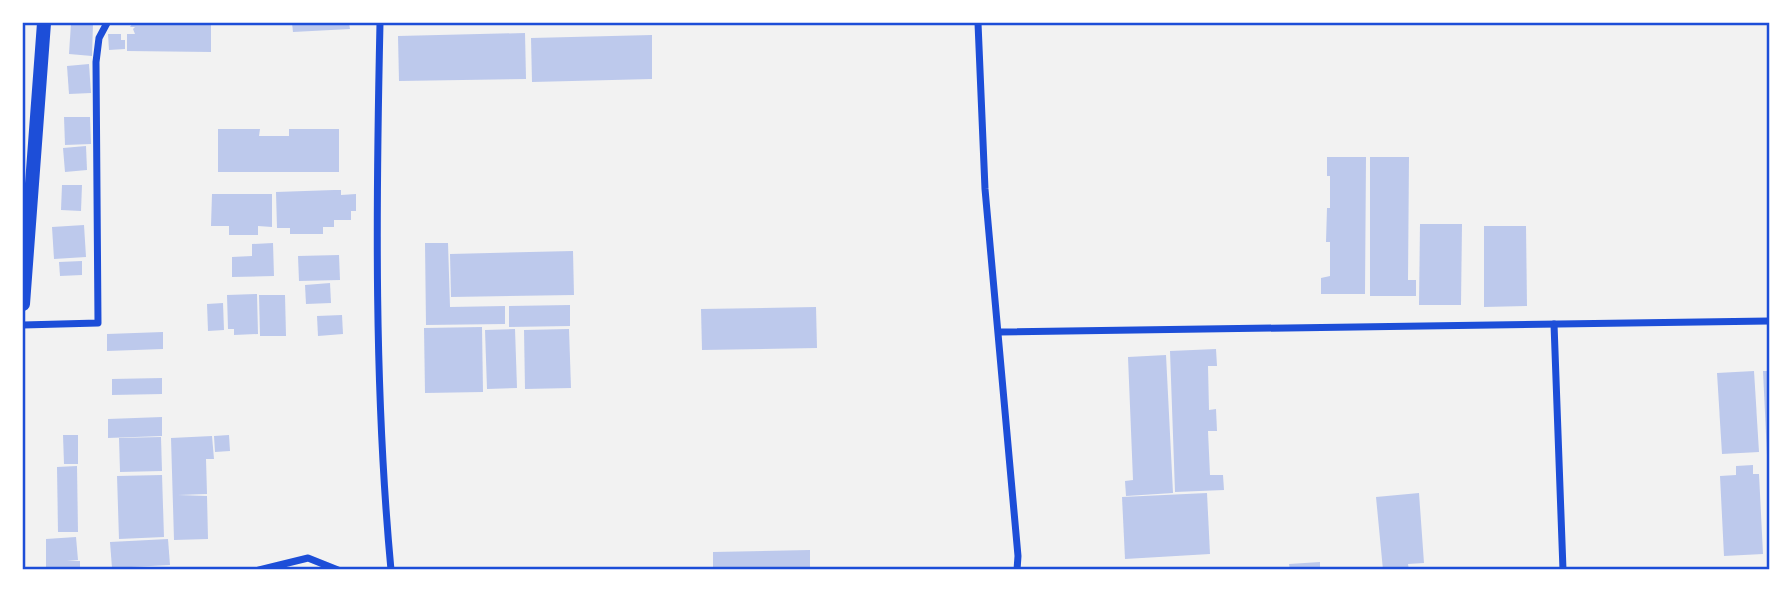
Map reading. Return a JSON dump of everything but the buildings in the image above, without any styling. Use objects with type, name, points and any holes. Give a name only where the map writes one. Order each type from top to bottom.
[{"type":"main road","points":[[23,304],[44,23]]},
{"type":"street","points":[[23,325],[98,323],[96,62],[99,38],[107,23]]},
{"type":"street","points":[[380,23],[377,155],[380,440],[391,570]]},
{"type":"street","points":[[978,23],[985,189],[1018,556],[1017,570]]},
{"type":"street","points":[[999,332],[1769,321]]},
{"type":"street","points":[[1554,324],[1563,570]]},
{"type":"street","points":[[259,570],[308,558],[338,570]]}]
